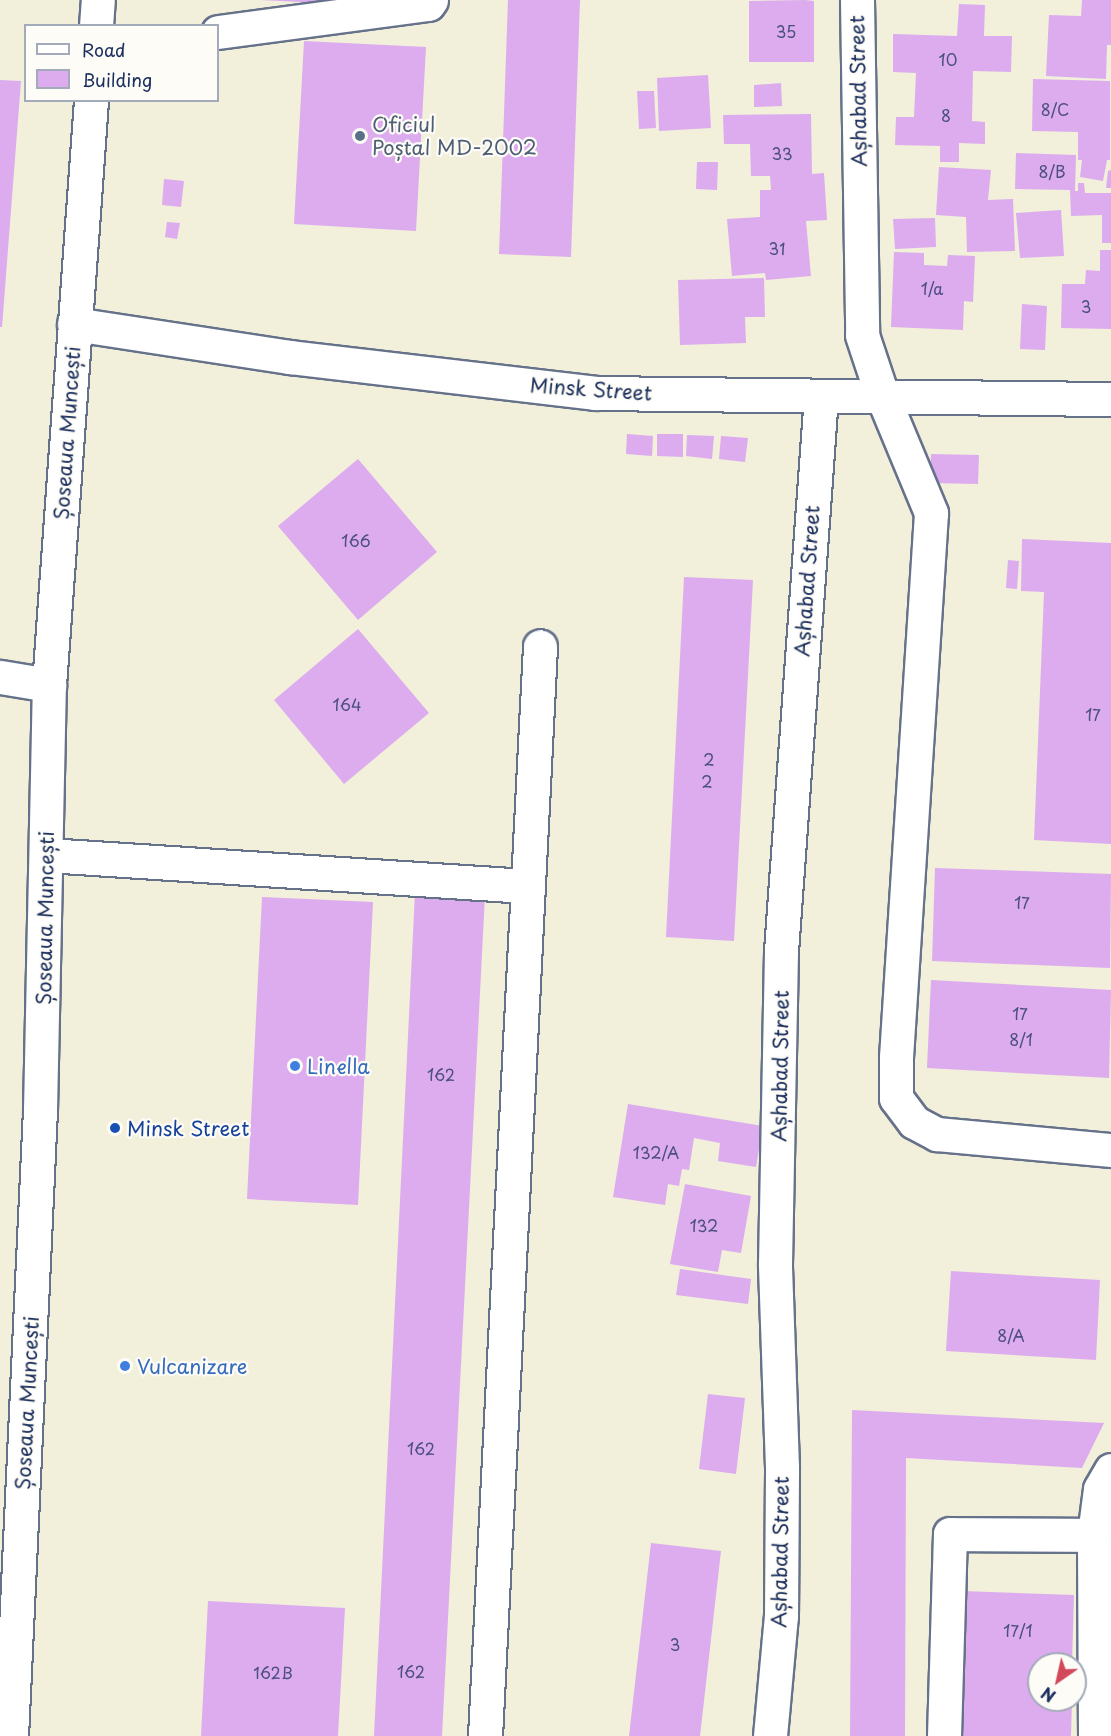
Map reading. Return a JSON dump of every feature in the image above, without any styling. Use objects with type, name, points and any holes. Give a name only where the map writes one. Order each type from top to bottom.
[{"type":"street","points":[[219,32],[428,4],[431,0]]},
{"type":"street","name":"Așhabad Street","points":[[857,0],[862,335],[882,395],[931,513],[896,1057],[896,1098],[914,1122],[937,1134],[1111,1150]]},
{"type":"street","name":"Șoseaua Muncești","points":[[11,1736],[9,1601],[40,1110],[49,685],[91,102]]},
{"type":"street","name":"Minsk Street","points":[[74,324],[290,357],[595,393],[1111,399]]},
{"type":"street","name":"Așhabad Street","points":[[770,1736],[781,1616],[782,1457],[775,1264],[781,951],[821,396]]},
{"type":"street","points":[[485,1736],[540,646]]},
{"type":"street","points":[[0,677],[49,685]]},
{"type":"street","points":[[47,855],[528,886]]},
{"type":"street","points":[[1095,1736],[1094,1535],[1100,1489],[1111,1470]]},
{"type":"street","points":[[944,1736],[950,1534],[1094,1535]]},
{"type":"building","points":[[261,0],[341,0],[341,4]]},
{"type":"building","points":[[508,0],[580,0],[571,257],[499,254]]},
{"type":"building","points":[[1082,0],[1111,0],[1111,45],[1107,45],[1106,79],[1046,76],[1049,15],[1081,16]]},
{"type":"building","points":[[749,1],[814,1],[814,62],[749,62]]},
{"type":"building","points":[[959,4],[985,5],[984,36],[1012,36],[1011,72],[973,71],[972,121],[985,122],[985,144],[959,143],[959,162],[940,162],[940,146],[895,145],[896,117],[914,117],[916,73],[893,72],[893,34],[957,36]]},
{"type":"building","name":"Oficiul Poștal MD-2002","points":[[304,41],[426,47],[416,231],[294,224]]},
{"type":"building","points":[[708,75],[711,128],[659,131],[657,78]]},
{"type":"building","points":[[1033,79],[1110,81],[1110,160],[1107,160],[1103,181],[1080,177],[1082,160],[1078,160],[1078,132],[1032,131]]},
{"type":"building","points":[[0,80],[21,81],[2,327],[0,327]]},
{"type":"building","points":[[781,83],[782,106],[754,107],[754,85]]},
{"type":"building","points":[[637,91],[654,91],[656,128],[639,129]]},
{"type":"building","points":[[811,114],[812,174],[824,173],[827,220],[806,221],[811,276],[766,280],[765,273],[732,276],[727,219],[760,217],[760,190],[771,190],[770,176],[751,176],[750,144],[724,144],[723,115]]},
{"type":"building","points":[[1016,153],[1076,155],[1075,191],[1078,191],[1078,183],[1084,183],[1085,193],[1111,193],[1111,243],[1102,243],[1102,215],[1071,216],[1070,190],[1015,189]]},
{"type":"building","points":[[697,162],[718,162],[717,190],[696,189]]},
{"type":"building","points":[[939,167],[991,170],[988,200],[1013,199],[1015,251],[967,252],[966,217],[936,215]]},
{"type":"building","points":[[1111,170],[1111,188],[1106,188],[1108,171]]},
{"type":"building","points":[[164,179],[184,181],[181,207],[162,205]]},
{"type":"building","points":[[1061,210],[1064,256],[1020,258],[1016,213]]},
{"type":"building","points":[[935,218],[936,247],[895,249],[893,219]]},
{"type":"building","points":[[167,222],[180,223],[177,239],[165,237]]},
{"type":"building","points":[[1100,250],[1111,250],[1111,329],[1061,328],[1062,284],[1085,284],[1086,270],[1100,271]]},
{"type":"building","points":[[894,252],[924,253],[924,265],[947,266],[948,255],[975,256],[973,302],[964,301],[963,330],[891,327]]},
{"type":"building","points":[[764,278],[765,317],[745,317],[746,343],[680,345],[678,280]]},
{"type":"building","points":[[1022,304],[1047,306],[1045,350],[1020,349]]},
{"type":"building","points":[[627,434],[653,436],[652,456],[626,454]]},
{"type":"building","points":[[657,434],[683,434],[683,457],[657,456]]},
{"type":"building","points":[[687,435],[714,436],[712,459],[686,456]]},
{"type":"building","points":[[721,436],[748,438],[745,462],[719,459]]},
{"type":"building","points":[[931,454],[979,455],[978,484],[930,483]]},
{"type":"building","points":[[358,459],[437,552],[358,620],[278,526]]},
{"type":"building","points":[[1022,539],[1111,543],[1111,844],[1034,840],[1044,592],[1021,591]]},
{"type":"building","points":[[1008,560],[1019,561],[1017,589],[1006,588]]},
{"type":"building","points":[[684,577],[753,580],[734,941],[666,937]]},
{"type":"building","points":[[358,629],[429,713],[344,784],[274,700]]},
{"type":"building","points":[[935,868],[1111,874],[1110,968],[932,961]]},
{"type":"building","points":[[415,892],[485,895],[442,1736],[374,1736]]},
{"type":"building","points":[[262,897],[373,902],[358,1205],[247,1199]]},
{"type":"building","points":[[931,980],[1111,990],[1109,1078],[927,1068]]},
{"type":"building","points":[[628,1104],[763,1126],[756,1167],[718,1161],[720,1143],[694,1138],[689,1170],[682,1169],[679,1186],[668,1184],[665,1205],[613,1197]]},
{"type":"building","points":[[685,1184],[751,1196],[741,1253],[722,1250],[718,1272],[670,1264]]},
{"type":"building","points":[[680,1269],[751,1279],[748,1304],[676,1295]]},
{"type":"building","points":[[951,1271],[1100,1280],[1096,1360],[946,1351]]},
{"type":"building","points":[[708,1394],[745,1398],[736,1474],[699,1469]]},
{"type":"building","points":[[852,1410],[1104,1423],[1082,1468],[906,1458],[905,1736],[850,1736]]},
{"type":"building","points":[[651,1543],[721,1551],[700,1736],[629,1736]]},
{"type":"building","points":[[962,1591],[1074,1595],[1072,1652],[1027,1652],[1027,1712],[1072,1712],[1071,1736],[962,1736]]},
{"type":"building","points":[[208,1601],[345,1608],[338,1736],[201,1736]]},
{"type":"place","name":"Oficiul Poștal MD-2002","points":[[360,136]]},
{"type":"place","name":"Linella","points":[[295,1066]]},
{"type":"place","name":"Minsk Street","points":[[115,1128]]},
{"type":"place","name":"Vulcanizare","points":[[125,1366]]}]
